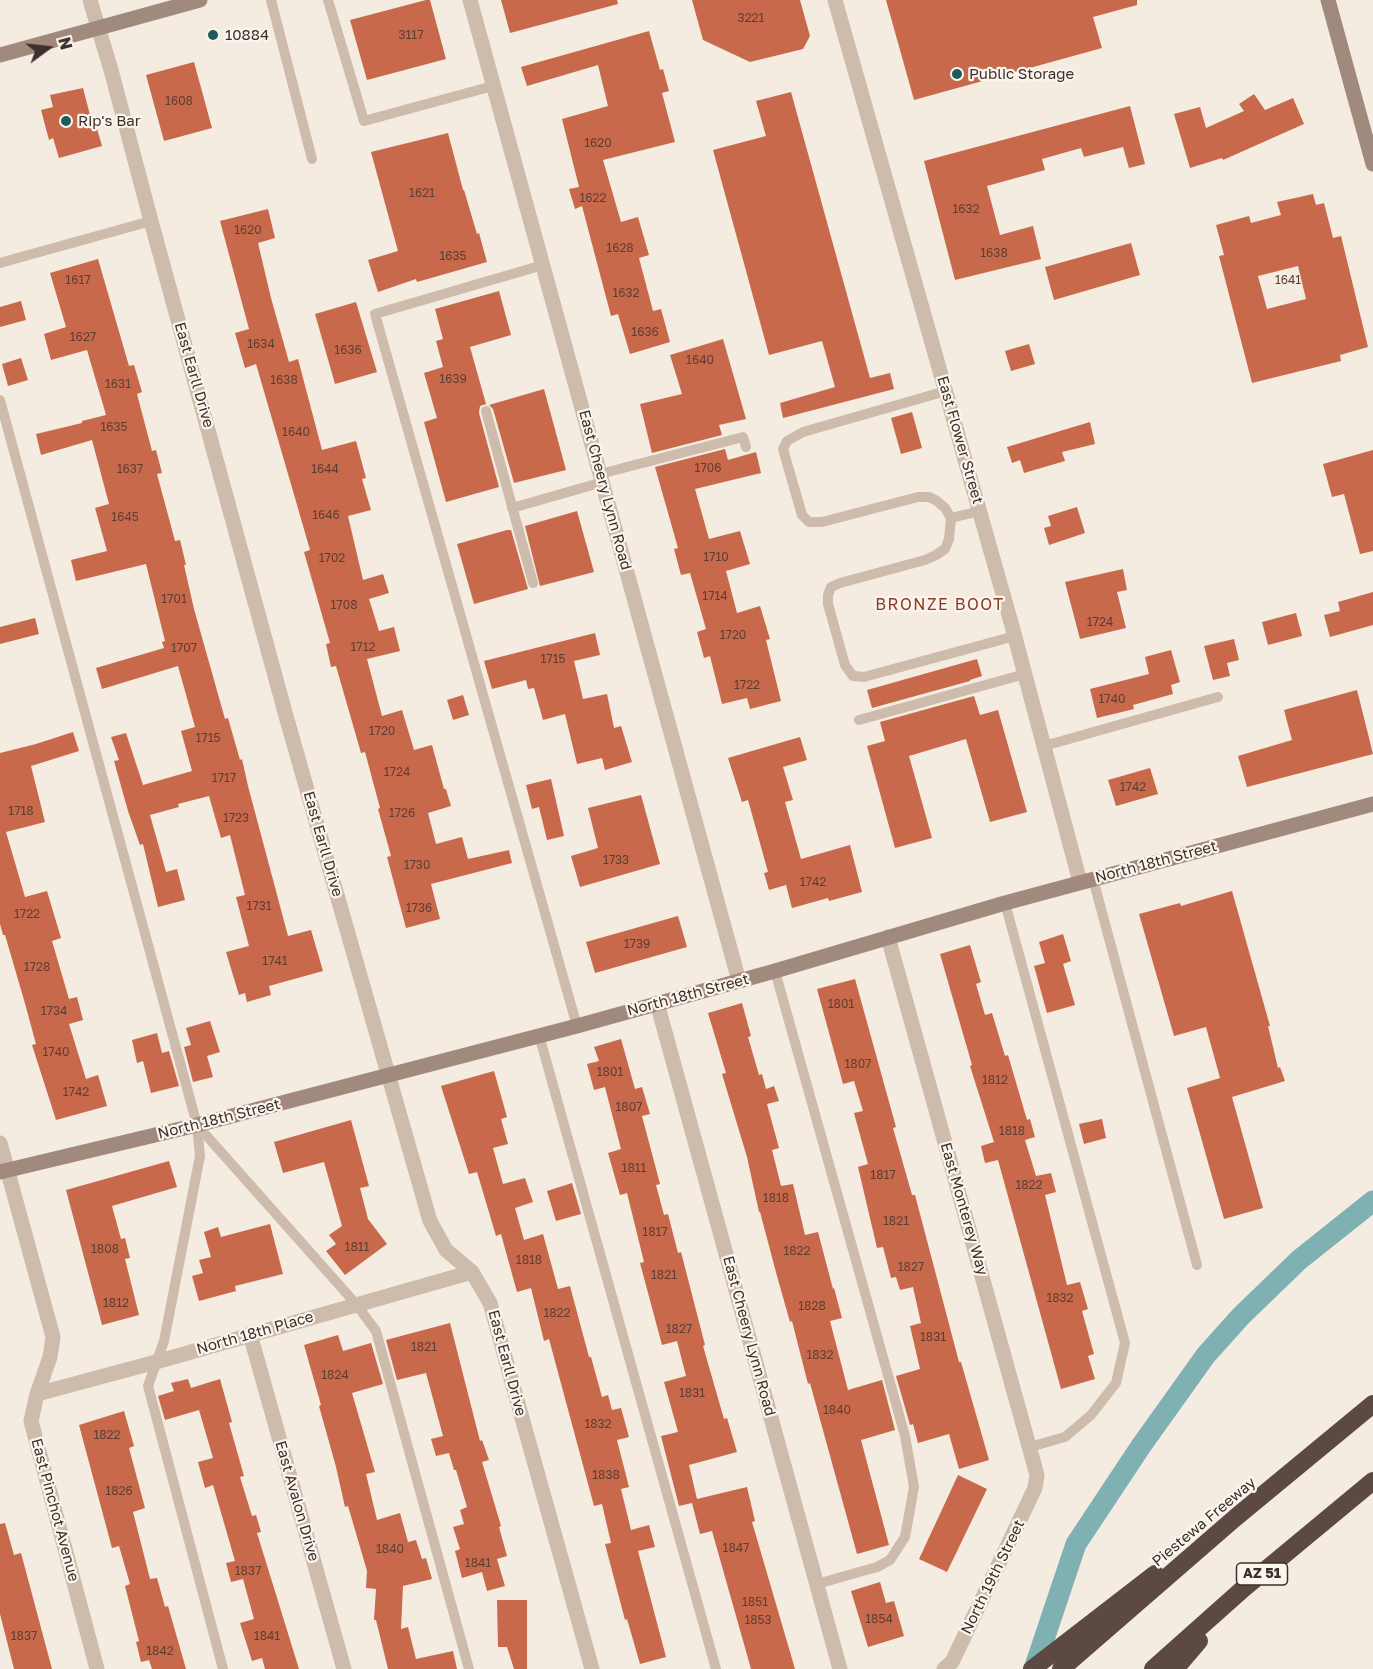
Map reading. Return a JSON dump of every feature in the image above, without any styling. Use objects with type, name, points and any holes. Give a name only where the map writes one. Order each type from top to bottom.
[{"type":"highway","name":"Piestewa Freeway","points":[[1061,1669],[1235,1518],[1373,1404]]},
{"type":"highway","name":"AZ 51","points":[[1153,1669],[1245,1588],[1373,1481]]},
{"type":"highway","points":[[1032,1669],[1131,1591],[1235,1518]]},
{"type":"highway","points":[[1175,1669],[1245,1588]]},
{"type":"street","name":"East Earll Drive","points":[[90,0],[293,739],[430,1221],[446,1250],[472,1272],[490,1303],[592,1669]]},
{"type":"street","points":[[0,55],[200,0]]},
{"type":"street","name":"East Cheery Lynn Road","points":[[470,0],[739,981]]},
{"type":"street","name":"East Flower Street","points":[[835,0],[1044,746],[1086,881]]},
{"type":"street","points":[[1328,0],[1373,164]]},
{"type":"street","name":"North 18th Street","points":[[4,1171],[197,1125],[578,1026],[1005,903],[1373,804]]},
{"type":"street","name":"East Monterey Way","points":[[888,938],[1030,1447],[1037,1482]]},
{"type":"street","name":"East Cheery Lynn Road","points":[[657,1004],[840,1669]]},
{"type":"street","name":"East Pinchot Avenue","points":[[0,1143],[4,1171],[53,1337],[50,1357],[37,1394],[31,1421],[97,1669]]},
{"type":"street","name":"North 18th Place","points":[[37,1394],[472,1272]]},
{"type":"street","name":"East Avalon Drive","points":[[250,1334],[344,1669]]},
{"type":"street","name":"North 19th Street","points":[[944,1669],[952,1662],[1037,1482]]},
{"type":"lane","points":[[271,0],[312,159]]},
{"type":"lane","points":[[328,0],[364,121],[493,86]]},
{"type":"lane","points":[[0,262],[151,222]]},
{"type":"lane","points":[[543,265],[375,314],[578,1026]]},
{"type":"lane","points":[[946,391],[802,432],[787,441],[783,449],[802,515],[809,522],[822,522],[918,497],[929,497],[937,501],[951,518],[949,539],[945,549],[936,555],[831,587],[828,604],[844,665],[852,676],[864,677],[1015,636]]},
{"type":"lane","points":[[0,400],[197,1125],[200,1156],[164,1341],[148,1386],[223,1669]]},
{"type":"lane","points":[[486,411],[533,584]]},
{"type":"lane","points":[[512,508],[602,478],[743,437],[746,447]]},
{"type":"lane","points":[[951,518],[980,511]]},
{"type":"lane","points":[[859,720],[1025,674]]},
{"type":"lane","points":[[1044,746],[1218,697]]},
{"type":"lane","points":[[1086,881],[1197,1265]]},
{"type":"lane","points":[[1005,903],[1125,1343],[1116,1383],[1091,1415],[1065,1437],[1030,1447]]},
{"type":"lane","points":[[776,970],[905,1436],[914,1487],[905,1537],[890,1560],[877,1567],[817,1584]]},
{"type":"lane","points":[[539,1035],[716,1669]]},
{"type":"lane","points":[[197,1125],[356,1304],[376,1331],[469,1669]]},
{"type":"building","points":[[430,0],[446,59],[367,80],[350,20]]},
{"type":"building","points":[[501,0],[617,0],[618,4],[510,33]]},
{"type":"building","points":[[692,0],[800,0],[810,36],[803,49],[750,62],[703,40]]},
{"type":"building","name":"Public Storage","points":[[886,0],[1137,0],[1137,5],[1093,17],[1102,48],[914,100]]},
{"type":"building","points":[[649,31],[660,70],[663,69],[669,91],[662,93],[675,142],[603,160],[621,222],[638,217],[649,255],[639,258],[653,311],[661,309],[670,342],[630,354],[618,314],[611,316],[582,206],[575,209],[569,189],[579,187],[562,119],[608,106],[598,65],[527,86],[521,67]]},
{"type":"building","points":[[194,62],[212,128],[164,141],[146,75]]},
{"type":"building","name":"Rip's Bar","points":[[83,88],[91,119],[94,118],[102,146],[59,158],[53,138],[49,140],[41,110],[53,107],[50,95]]},
{"type":"building","points":[[791,92],[870,378],[890,373],[894,389],[783,418],[780,403],[835,387],[822,341],[769,355],[713,150],[766,136],[756,101]]},
{"type":"building","points":[[1254,94],[1265,110],[1293,98],[1304,124],[1223,160],[1222,158],[1190,168],[1174,114],[1200,107],[1206,128],[1244,111],[1239,104]]},
{"type":"building","points":[[1130,106],[1145,164],[1129,168],[1123,147],[1084,157],[1081,148],[1042,159],[1045,170],[987,186],[1000,235],[1033,226],[1041,259],[955,280],[924,161]]},
{"type":"building","points":[[448,133],[463,190],[487,262],[417,282],[416,279],[378,292],[368,260],[398,251],[371,152]]},
{"type":"building","points":[[1313,194],[1316,205],[1324,203],[1333,238],[1341,236],[1368,347],[1340,355],[1341,361],[1252,383],[1219,256],[1224,255],[1216,225],[1249,216],[1251,223],[1281,215],[1277,202]],"holes":[[[1298,266],[1306,299],[1267,309],[1258,276]]]},
{"type":"building","points":[[268,209],[275,238],[258,243],[289,362],[298,359],[322,450],[356,441],[366,478],[362,479],[371,510],[348,516],[363,580],[383,574],[389,593],[369,599],[379,631],[394,627],[400,651],[367,659],[382,716],[402,710],[414,750],[432,745],[451,806],[428,813],[436,844],[462,837],[468,859],[509,850],[512,863],[431,884],[440,919],[406,928],[387,857],[391,856],[365,752],[361,753],[336,666],[331,667],[326,644],[330,643],[304,552],[310,550],[256,364],[245,368],[235,333],[249,329],[220,221]]},
{"type":"building","points":[[1131,243],[1140,275],[1054,300],[1045,267]]},
{"type":"building","points":[[98,259],[129,366],[134,365],[142,392],[137,394],[152,451],[156,450],[162,473],[157,474],[175,541],[180,540],[194,609],[225,719],[228,718],[240,760],[242,759],[288,936],[311,930],[323,971],[269,986],[271,995],[247,1002],[245,993],[239,995],[226,952],[249,946],[236,897],[245,895],[230,835],[221,838],[209,796],[178,804],[179,807],[150,815],[166,872],[177,869],[185,900],[158,907],[143,844],[140,845],[128,811],[114,761],[119,760],[111,737],[126,733],[143,785],[192,771],[181,731],[195,727],[178,666],[102,689],[96,668],[164,648],[162,642],[165,641],[146,564],[76,581],[71,560],[107,551],[95,508],[109,504],[92,440],[41,455],[36,434],[106,415],[87,350],[51,360],[44,334],[66,327],[50,273]]},
{"type":"building","points":[[499,291],[511,335],[470,347],[486,404],[480,406],[479,413],[499,487],[446,502],[424,422],[437,418],[424,373],[443,367],[436,341],[443,339],[435,309]]},
{"type":"building","points":[[21,301],[26,320],[0,327],[0,307]]},
{"type":"building","points":[[356,302],[377,372],[335,384],[315,314]]},
{"type":"building","points":[[723,339],[746,419],[719,425],[722,435],[652,453],[640,404],[682,394],[670,355]]},
{"type":"building","points":[[1029,344],[1035,364],[1011,371],[1005,351]]},
{"type":"building","points":[[21,358],[28,380],[8,386],[2,364]]},
{"type":"building","points":[[544,389],[566,470],[514,483],[493,409],[489,405]]},
{"type":"building","points":[[912,412],[922,448],[901,454],[891,418]]},
{"type":"building","points":[[1090,422],[1095,444],[1062,452],[1065,461],[1024,473],[1020,460],[1012,463],[1007,447]]},
{"type":"building","points":[[725,449],[728,460],[756,452],[761,473],[695,489],[709,539],[740,531],[750,564],[726,571],[737,613],[760,606],[770,639],[766,640],[781,701],[750,709],[747,698],[722,704],[710,656],[704,658],[697,632],[706,629],[690,573],[681,575],[674,549],[678,548],[655,467]]},
{"type":"building","points":[[1373,450],[1373,551],[1360,554],[1344,494],[1332,497],[1323,464]]},
{"type":"building","points":[[1077,507],[1085,533],[1049,545],[1044,528],[1051,526],[1048,516]]},
{"type":"building","points":[[577,511],[594,572],[540,586],[525,526]]},
{"type":"building","points":[[511,530],[528,589],[474,604],[457,544]]},
{"type":"building","points":[[1123,569],[1127,590],[1117,592],[1126,628],[1080,639],[1065,582]]},
{"type":"building","points":[[1373,592],[1373,625],[1330,637],[1324,615],[1340,611],[1338,602]]},
{"type":"building","points":[[1296,613],[1302,636],[1268,645],[1262,622]]},
{"type":"building","points":[[35,618],[39,634],[0,644],[0,627]]},
{"type":"building","points":[[595,633],[600,655],[574,661],[583,699],[607,694],[614,728],[621,726],[632,762],[605,770],[602,758],[577,764],[565,714],[543,720],[534,688],[528,689],[526,680],[492,689],[484,661]]},
{"type":"building","points":[[1234,639],[1239,660],[1227,663],[1230,676],[1213,680],[1204,646]]},
{"type":"building","points":[[1171,650],[1180,682],[1171,685],[1173,694],[1133,705],[1134,709],[1097,718],[1090,689],[1149,674],[1145,657]]},
{"type":"building","points":[[977,659],[982,676],[872,708],[867,690]]},
{"type":"building","points":[[1357,690],[1373,754],[1247,787],[1238,756],[1292,740],[1284,710]]},
{"type":"building","points":[[463,695],[469,715],[453,720],[447,700]]},
{"type":"building","points":[[974,696],[980,715],[998,710],[1027,812],[990,822],[966,739],[909,756],[932,838],[895,848],[867,746],[885,741],[880,722]]},
{"type":"building","points":[[73,732],[79,751],[31,766],[45,822],[6,832],[25,897],[47,891],[61,938],[52,941],[69,999],[77,997],[83,1020],[69,1024],[86,1079],[98,1075],[107,1106],[56,1120],[32,1045],[36,1044],[0,924],[0,753]]},
{"type":"building","points":[[800,737],[807,760],[783,767],[793,800],[785,802],[801,859],[850,845],[862,892],[792,908],[786,885],[769,890],[764,873],[768,872],[748,800],[742,802],[728,758]]},
{"type":"building","points":[[1150,768],[1158,794],[1116,806],[1108,780]]},
{"type":"building","points":[[551,779],[564,836],[547,840],[539,807],[532,809],[526,785]]},
{"type":"building","points":[[641,795],[660,864],[580,887],[571,856],[598,848],[588,808]]},
{"type":"building","points":[[1232,891],[1270,1026],[1268,1026],[1278,1068],[1280,1067],[1285,1081],[1232,1097],[1263,1208],[1224,1219],[1187,1088],[1220,1078],[1206,1027],[1174,1036],[1139,914],[1180,903],[1181,906]]},
{"type":"building","points":[[678,916],[687,947],[595,973],[586,942]]},
{"type":"building","points":[[1063,934],[1071,961],[1063,964],[1075,1005],[1047,1013],[1034,966],[1045,963],[1039,942]]},
{"type":"building","points":[[970,945],[981,982],[976,984],[985,1015],[992,1013],[1005,1056],[1008,1055],[1027,1120],[1030,1119],[1035,1137],[1025,1140],[1036,1176],[1051,1173],[1056,1192],[1045,1195],[1067,1285],[1080,1282],[1088,1309],[1082,1311],[1094,1354],[1088,1356],[1095,1379],[1061,1389],[998,1160],[985,1163],[981,1146],[994,1142],[970,1066],[972,1065],[940,954]]},
{"type":"building","points":[[855,979],[896,1127],[893,1128],[912,1195],[915,1195],[959,1362],[961,1362],[989,1460],[959,1469],[949,1434],[918,1443],[913,1424],[910,1425],[896,1376],[920,1369],[910,1326],[921,1323],[913,1287],[900,1290],[896,1277],[891,1278],[883,1247],[877,1248],[858,1167],[868,1164],[854,1113],[863,1111],[854,1081],[843,1084],[817,989]]},
{"type":"building","points":[[742,1003],[751,1036],[748,1037],[759,1075],[762,1074],[766,1089],[774,1086],[779,1101],[767,1104],[779,1148],[772,1150],[781,1186],[793,1184],[805,1235],[818,1232],[834,1288],[842,1318],[830,1321],[848,1390],[882,1380],[895,1430],[861,1440],[889,1545],[857,1554],[810,1383],[808,1384],[792,1321],[790,1322],[759,1212],[747,1157],[722,1074],[726,1073],[708,1013]]},
{"type":"building","points":[[210,1021],[220,1052],[207,1056],[213,1077],[193,1082],[184,1047],[191,1045],[186,1028]]},
{"type":"building","points":[[157,1033],[162,1053],[169,1051],[179,1086],[151,1093],[143,1061],[137,1063],[132,1040]]},
{"type":"building","points":[[621,1039],[635,1089],[642,1087],[650,1114],[642,1116],[660,1184],[656,1185],[664,1215],[668,1214],[678,1253],[681,1252],[705,1345],[703,1346],[724,1419],[727,1418],[737,1452],[689,1465],[697,1499],[747,1487],[755,1521],[752,1522],[795,1669],[751,1669],[712,1531],[700,1534],[692,1503],[679,1506],[661,1436],[678,1432],[664,1382],[686,1376],[677,1341],[662,1345],[640,1263],[644,1262],[627,1193],[620,1195],[608,1153],[621,1149],[605,1087],[594,1090],[587,1064],[599,1061],[594,1047]]},
{"type":"building","points":[[494,1071],[507,1117],[501,1119],[508,1144],[493,1148],[503,1184],[525,1178],[533,1202],[515,1208],[524,1240],[543,1234],[558,1289],[570,1286],[602,1397],[608,1395],[612,1410],[621,1408],[629,1437],[617,1440],[629,1487],[621,1489],[631,1530],[649,1525],[655,1547],[638,1551],[666,1657],[640,1664],[627,1619],[625,1620],[605,1544],[611,1543],[602,1504],[594,1506],[549,1339],[544,1341],[531,1288],[517,1292],[501,1234],[496,1236],[477,1172],[469,1174],[441,1086]]},
{"type":"building","points":[[1102,1119],[1106,1138],[1084,1144],[1079,1124]]},
{"type":"building","points":[[351,1120],[369,1186],[360,1188],[368,1219],[387,1244],[345,1275],[326,1251],[336,1244],[329,1235],[342,1226],[324,1162],[283,1173],[274,1142]]},
{"type":"building","points":[[169,1161],[177,1187],[112,1206],[121,1239],[125,1238],[130,1258],[125,1259],[139,1315],[102,1325],[66,1190]]},
{"type":"building","points":[[572,1183],[581,1214],[556,1221],[547,1191]]},
{"type":"building","points":[[270,1224],[283,1274],[235,1286],[236,1291],[199,1301],[192,1276],[203,1273],[199,1260],[211,1257],[204,1232],[218,1227],[221,1237]]},
{"type":"building","points":[[450,1323],[480,1441],[482,1440],[489,1460],[482,1462],[501,1526],[499,1527],[507,1556],[497,1559],[505,1586],[487,1591],[482,1572],[462,1578],[455,1551],[460,1549],[453,1527],[464,1524],[460,1510],[467,1507],[449,1453],[436,1456],[431,1439],[443,1436],[426,1373],[397,1380],[386,1340]]},
{"type":"building","points":[[338,1335],[343,1351],[371,1343],[383,1384],[352,1393],[375,1472],[366,1474],[377,1520],[400,1513],[408,1542],[416,1540],[422,1559],[426,1558],[432,1579],[403,1586],[401,1629],[408,1627],[416,1659],[453,1651],[457,1669],[388,1669],[376,1620],[374,1620],[376,1589],[366,1588],[367,1571],[348,1506],[345,1507],[304,1345]]},
{"type":"building","points":[[188,1379],[191,1388],[220,1379],[232,1422],[229,1423],[244,1476],[240,1477],[252,1516],[256,1515],[261,1532],[257,1533],[299,1669],[265,1669],[262,1658],[252,1661],[240,1623],[254,1619],[243,1579],[231,1582],[226,1563],[235,1561],[213,1485],[205,1488],[198,1462],[213,1458],[199,1410],[165,1420],[158,1396],[174,1391],[171,1383]]},
{"type":"building","points":[[124,1411],[134,1446],[129,1448],[145,1508],[133,1512],[150,1579],[157,1578],[165,1607],[168,1606],[186,1669],[152,1669],[149,1660],[141,1662],[136,1642],[139,1641],[125,1586],[130,1584],[119,1546],[112,1548],[79,1425]]},
{"type":"building","points":[[958,1475],[987,1489],[947,1572],[919,1559]]},
{"type":"building","points":[[5,1523],[14,1555],[21,1553],[52,1669],[14,1669],[0,1614],[0,1524]]},
{"type":"building","points":[[880,1582],[886,1603],[894,1601],[904,1636],[868,1647],[851,1591]]},
{"type":"building","points":[[497,1600],[527,1600],[527,1669],[514,1669],[507,1647],[498,1647]]},
{"type":"waterway","points":[[1034,1669],[1076,1544],[1141,1446],[1206,1355],[1241,1316],[1299,1260],[1373,1201]]},
{"type":"place","name":"10884","points":[[213,35]]},
{"type":"place","name":"Public Storage","points":[[957,74]]},
{"type":"place","name":"Rip's Bar","points":[[66,121]]},
{"type":"district","name":"BRONZE BOOT","points":[[940,605]]}]
